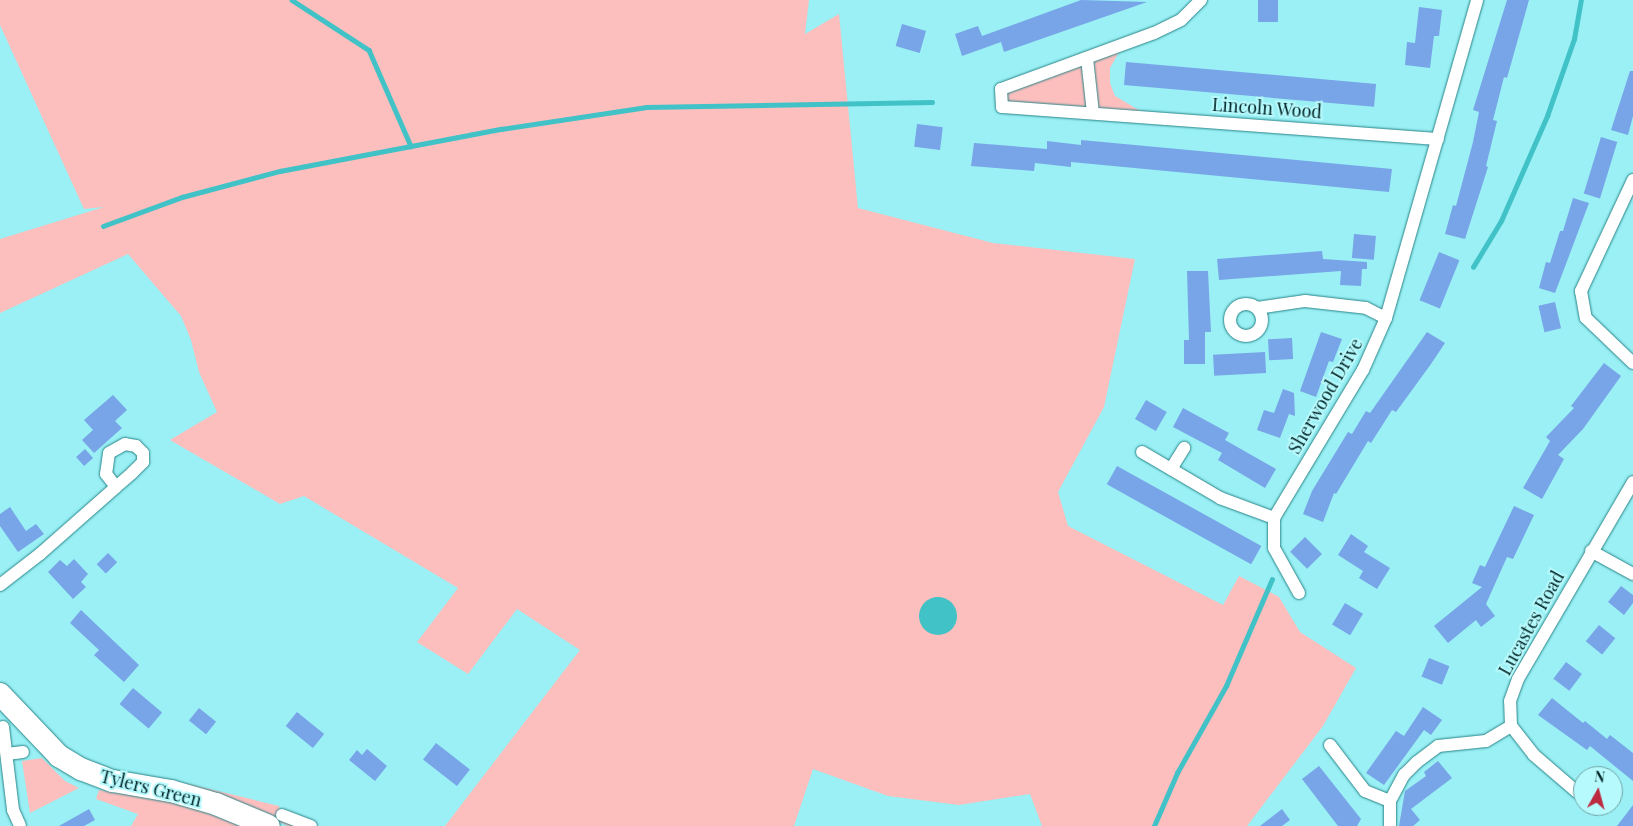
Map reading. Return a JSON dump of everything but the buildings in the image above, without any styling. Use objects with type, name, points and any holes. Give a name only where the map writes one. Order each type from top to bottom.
[{"type":"highway","name":"Tylers Green","points":[[0,694],[59,756],[82,769],[113,781],[171,791],[275,821]]},
{"type":"street","points":[[1093,113],[1087,58],[1181,20],[1201,0]]},
{"type":"street","points":[[1437,144],[1477,0]]},
{"type":"street","name":"Lincoln Wood","points":[[1087,58],[1001,89],[1002,107],[1093,113],[1437,144]]},
{"type":"street","name":"Sherwood Drive","points":[[1274,518],[1364,370],[1386,318],[1437,144]]},
{"type":"street","points":[[1633,180],[1581,291],[1586,318],[1633,363]]},
{"type":"street","points":[[1257,308],[1306,301],[1366,308],[1386,318]]},
{"type":"street","points":[[1171,469],[1184,448]]},
{"type":"street","points":[[1142,452],[1220,498],[1274,518],[1274,548],[1300,593]]},
{"type":"street","name":"Lucastes Road","points":[[1511,726],[1510,701],[1518,679],[1633,482]]},
{"type":"street","points":[[0,585],[116,487]]},
{"type":"street","points":[[1591,551],[1633,574]]},
{"type":"street","points":[[1390,826],[1390,801],[1404,775],[1438,746],[1486,741],[1511,726],[1534,755],[1573,789]]},
{"type":"street","points":[[3,727],[13,810],[20,826]]},
{"type":"street","points":[[1330,745],[1365,791],[1390,801]]},
{"type":"street","points":[[7,754],[23,752]]},
{"type":"street","name":"Tylers Green","points":[[275,821],[311,826]]},
{"type":"shaded area","points":[[0,0],[809,0],[805,34],[839,14],[858,208],[993,243],[1135,259],[1104,407],[1058,492],[1068,526],[1223,605],[1239,576],[1279,597],[1300,632],[1356,668],[1323,726],[1247,826],[1042,826],[1030,794],[959,805],[888,796],[813,769],[794,826],[445,826],[580,650],[517,609],[468,674],[417,642],[458,588],[304,496],[280,504],[170,440],[217,412],[199,372],[191,340],[181,316],[128,254],[0,313],[0,239],[104,207],[84,209],[0,25]]},
{"type":"shaded area","points":[[1123,45],[1110,68],[1110,83],[1115,96],[1152,118],[1002,107],[1001,89]]},
{"type":"shaded area","points":[[42,758],[65,781],[79,788],[30,813],[22,761]]},
{"type":"shaded area","points":[[185,783],[279,806],[280,811],[301,826],[288,826]]},
{"type":"shaded area","points":[[99,790],[180,803],[245,826],[131,826],[138,814],[96,799]]},
{"type":"water","points":[[938,597],[952,602],[957,616],[952,630],[938,635],[924,630],[919,616],[924,602]]},
{"type":"waterway","points":[[292,0],[369,50],[411,146]]},
{"type":"waterway","points":[[1473,267],[1501,221],[1547,116],[1574,39],[1581,0]]},
{"type":"waterway","points":[[103,226],[182,197],[280,171],[501,129],[646,107],[932,102]]},
{"type":"waterway","points":[[1154,826],[1177,773],[1226,686],[1272,579]]}]
